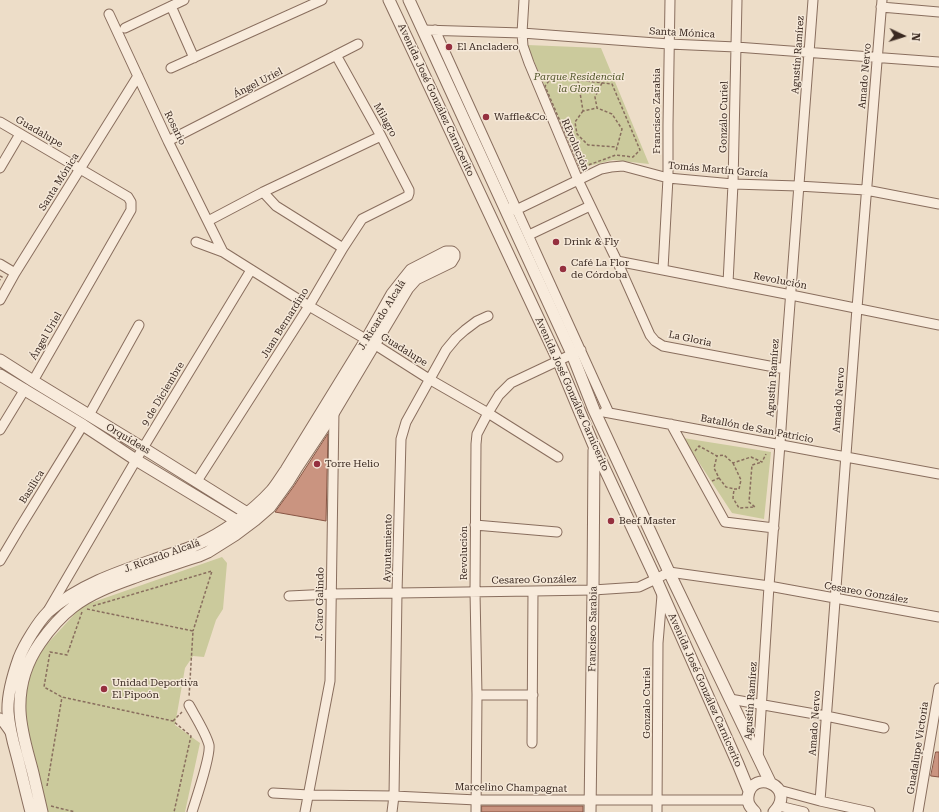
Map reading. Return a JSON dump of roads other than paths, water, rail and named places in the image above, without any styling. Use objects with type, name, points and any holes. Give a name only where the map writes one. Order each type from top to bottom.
[{"type":"street","points":[[125,28],[184,0]]},
{"type":"street","points":[[171,68],[322,0]]},
{"type":"street","name":"Avenida José González Carnicerito","points":[[389,0],[558,360],[594,446],[656,579],[735,757],[748,796],[750,808],[755,812]]},
{"type":"street","name":"Avenida José González Carnicerito","points":[[409,0],[505,208],[577,352],[594,410],[669,572],[770,782]]},
{"type":"street","name":"REvolución","points":[[524,0],[522,33],[523,46],[529,64],[578,180],[617,261]]},
{"type":"street","name":"Francisco Zarabia","points":[[662,269],[668,178],[670,0]]},
{"type":"street","name":"Gonzálo Curiel","points":[[728,283],[733,184],[737,0]]},
{"type":"street","name":"Agustín Ramírez","points":[[758,758],[798,186],[813,0]]},
{"type":"street","points":[[882,4],[939,12]]},
{"type":"street","name":"Amado Nervo","points":[[820,801],[866,190],[882,4]]},
{"type":"street","points":[[171,6],[194,58]]},
{"type":"street","name":"Rosario","points":[[109,14],[168,141],[223,252]]},
{"type":"street","name":"Santa Mónica","points":[[423,30],[522,33],[669,44],[878,56],[939,62]]},
{"type":"street","points":[[435,30],[516,210],[529,235],[577,352],[609,413]]},
{"type":"street","name":"Ángel Uriel","points":[[168,141],[358,44]]},
{"type":"street","name":"Milagro","points":[[336,55],[381,136],[408,190],[408,196]]},
{"type":"street","name":"Santa Mónica","points":[[0,300],[15,273],[138,76]]},
{"type":"street","name":"Guadalupe","points":[[0,122],[128,197]]},
{"type":"street","points":[[0,168],[20,134]]},
{"type":"street","points":[[208,221],[263,192],[381,136]]},
{"type":"street","name":"Tomás Martín García","points":[[516,210],[601,169],[622,166],[668,178],[733,184],[866,190],[939,204]]},
{"type":"street","points":[[263,192],[276,206],[343,248]]},
{"type":"street","name":"Juan Bernardino","points":[[198,482],[309,306],[362,218],[408,196]]},
{"type":"street","name":"Ángel Uriel","points":[[33,381],[131,210],[131,202],[128,197]]},
{"type":"street","points":[[529,235],[590,206]]},
{"type":"street","points":[[505,208],[516,210]]},
{"type":"street","name":"Guadalupe","points":[[196,242],[223,252],[558,457]]},
{"type":"street","name":"J. Ricardo Alcalá","points":[[31,812],[17,734],[21,687],[34,652],[44,637],[73,607],[86,599],[118,583],[208,552],[251,517],[270,507],[281,493],[334,412],[370,342],[392,294],[411,270],[446,252],[452,252],[454,254],[454,258],[451,262],[416,279],[408,288],[370,342],[332,395],[286,470],[272,490],[259,503],[251,517]]},
{"type":"street","name":"Revolución","points":[[617,261],[791,294],[939,325]]},
{"type":"street","name":"La Gloria","points":[[617,261],[650,335],[655,341],[663,346],[785,369]]},
{"type":"street","points":[[0,264],[15,273]]},
{"type":"street","name":"9 de Diciembre","points":[[47,613],[143,448],[251,270]]},
{"type":"street","name":"Ayuntamiento","points":[[392,812],[394,796],[402,439],[406,422],[446,350],[465,330],[477,321],[488,316]]},
{"type":"street","points":[[89,415],[139,324]]},
{"type":"street","name":"Revolución","points":[[476,812],[477,694],[475,525],[477,434],[499,395],[511,384],[577,352]]},
{"type":"street","name":"Orquídeas","points":[[0,360],[198,482],[251,517]]},
{"type":"street","name":"Orquídeas","points":[[0,375],[83,425],[240,525]]},
{"type":"street","points":[[0,430],[25,389]]},
{"type":"street","name":"J. Caro Galindo","points":[[305,812],[330,681],[334,412],[332,395]]},
{"type":"street","name":"Batallón de San Patricio","points":[[594,410],[939,474]]},
{"type":"street","points":[[671,424],[725,522],[774,528]]},
{"type":"street","name":"Basílica","points":[[0,561],[83,425]]},
{"type":"street","name":"Francisco Sarabia","points":[[590,812],[594,446]]},
{"type":"street","name":"J. Ricardo Alcalá","points":[[46,809],[17,734],[3,714],[13,677],[23,650],[34,631],[47,613],[69,596],[95,582],[119,571],[196,545],[240,525]]},
{"type":"street","points":[[475,525],[557,532]]},
{"type":"street","name":"Cesareo González","points":[[289,596],[593,590],[639,587],[669,572],[769,586],[939,617]]},
{"type":"street","points":[[532,743],[533,591]]},
{"type":"street","name":"Gonzalo Curiel","points":[[657,812],[658,643],[662,594]]},
{"type":"street","name":"Guadalupe Victoria","points":[[918,812],[939,688]]},
{"type":"street","points":[[477,694],[533,695]]},
{"type":"street","points":[[730,699],[884,728]]},
{"type":"street","points":[[189,705],[209,746],[208,756],[192,812]]},
{"type":"street","points":[[3,714],[20,711]]},
{"type":"street","points":[[748,796],[752,786],[758,782],[770,782],[776,785],[781,798],[776,809],[804,812]]},
{"type":"street","points":[[779,790],[870,812]]},
{"type":"street","name":"Marcelino Champagnat","points":[[273,793],[477,800],[657,801],[748,796]]},
{"type":"place","name":"El Ancladero","points":[[449,47]]},
{"type":"place","name":"Waffle&Co.","points":[[486,117]]},
{"type":"place","name":"Drink & Fly","points":[[556,242]]},
{"type":"place","name":"Café La Flor de Córdoba","points":[[563,269]]},
{"type":"place","name":"Torre Helio","points":[[317,464]]},
{"type":"place","name":"Beef Master","points":[[611,521]]},
{"type":"place","name":"Unidad Deportiva El Pipoón","points":[[104,689]]},
{"type":"park label","name":"Parque Residencial la Gloria","points":[[579,82]]}]
